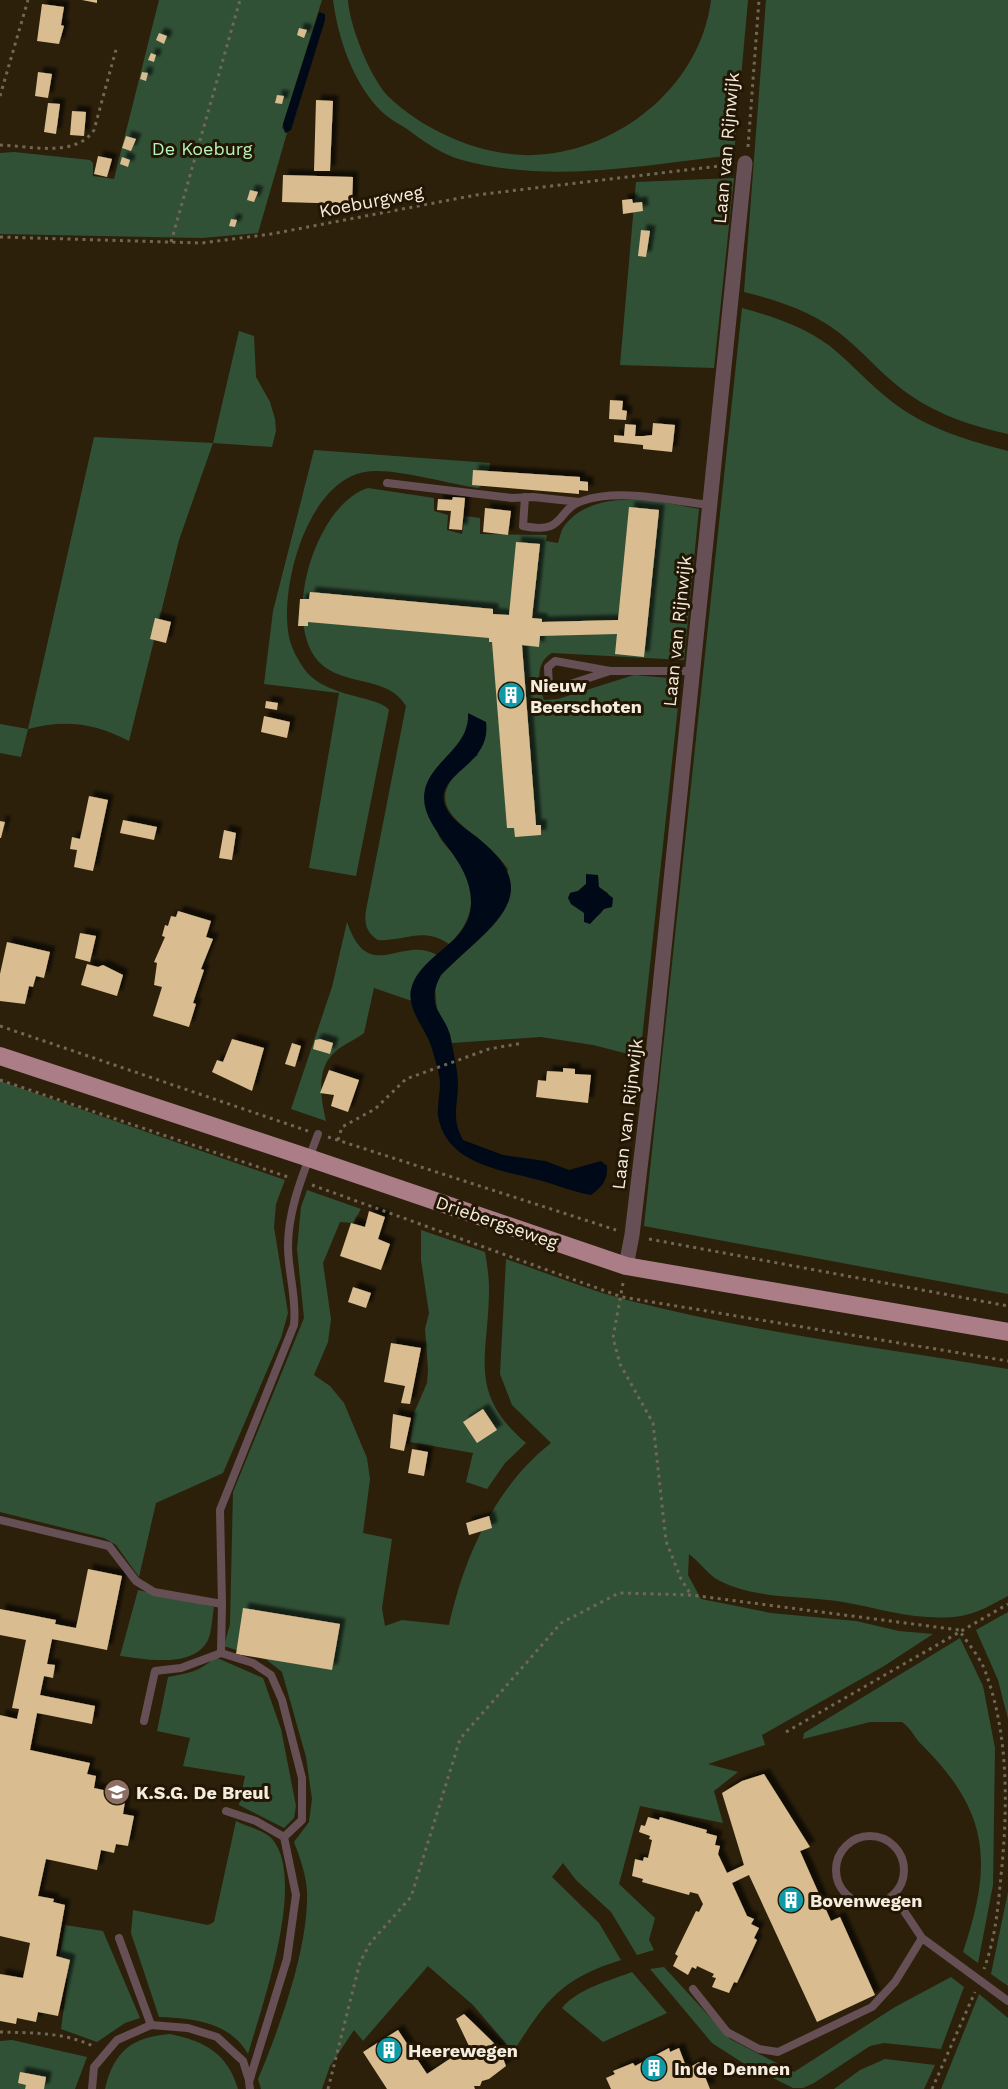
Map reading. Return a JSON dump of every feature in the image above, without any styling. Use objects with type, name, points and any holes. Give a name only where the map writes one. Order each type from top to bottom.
[{"type":"main road","name":"Driebergseweg","points":[[0,1056],[626,1266],[1008,1332]]},
{"type":"street","name":"Laan van Rijnwijk","points":[[626,1266],[632,1235],[693,671],[745,163]]},
{"type":"lane","points":[[387,483],[512,498],[579,502],[607,495],[710,506]]},
{"type":"lane","points":[[525,497],[523,526],[542,530],[556,524],[579,502]]},
{"type":"lane","points":[[610,670],[561,687],[549,688],[548,667],[555,661],[610,670],[693,671]]},
{"type":"lane","points":[[221,1653],[220,1510],[294,1325],[296,1306],[288,1248],[290,1220],[318,1134]]},
{"type":"lane","points":[[0,1520],[109,1546],[136,1581],[154,1592],[222,1604]]},
{"type":"lane","points":[[144,1721],[155,1671],[181,1668],[221,1653],[253,1663],[270,1675],[282,1700],[302,1778],[302,1820],[284,1837]]},
{"type":"lane","points":[[226,1811],[256,1821],[284,1837],[296,1895],[287,1959],[250,2085]]},
{"type":"lane","points":[[861,1837],[883,1838],[893,1844],[900,1853],[904,1875],[894,1896],[874,1905],[863,1904],[843,1892],[836,1871],[842,1850],[861,1837]]},
{"type":"lane","points":[[894,1896],[922,1938],[1008,2001]]},
{"type":"lane","points":[[119,1938],[151,2025]]},
{"type":"lane","points":[[693,1989],[727,2032],[759,2049],[778,2052],[872,2007],[895,1982],[922,1938]]},
{"type":"lane","points":[[92,2089],[94,2067],[117,2040],[151,2025],[188,2028],[217,2037],[243,2061],[250,2085]]},
{"type":"path","points":[[0,96],[28,0]]},
{"type":"path","points":[[171,242],[240,0]]},
{"type":"path","name":"Laan van Rijnwijk","points":[[745,163],[759,0]]},
{"type":"path","points":[[0,145],[68,147],[88,139],[94,130],[117,46]]},
{"type":"path","name":"Koeburgweg","points":[[0,237],[202,243],[272,234],[476,195],[745,163]]},
{"type":"path","points":[[0,1026],[318,1134],[632,1235],[1008,1306]]},
{"type":"path","points":[[338,1140],[342,1127],[375,1109],[406,1079],[433,1067],[489,1049],[523,1043]]},
{"type":"path","points":[[0,1080],[301,1181]]},
{"type":"path","points":[[621,1297],[613,1338],[620,1364],[653,1423],[666,1540],[681,1579],[691,1595]]},
{"type":"path","points":[[328,2089],[360,1962],[371,1942],[411,1897],[460,1739],[561,1623],[619,1593],[691,1595],[959,1630],[984,1668],[1002,1726],[1008,1769],[1007,1815],[995,1938],[932,2089]]},
{"type":"path","points":[[786,1732],[959,1630],[1008,1604]]},
{"type":"path","points":[[0,2032],[37,2033],[78,2038],[106,2053]]},
{"type":"green space","name":"De Koeburg","points":[[159,0],[322,0],[283,124],[282,128],[287,133],[258,233],[202,238],[0,234],[0,153],[14,152],[90,160],[93,163],[93,176],[114,179]]},
{"type":"green space","points":[[333,0],[348,0],[352,24],[369,67],[384,91],[407,112],[424,124],[463,143],[505,153],[526,155],[547,154],[576,148],[605,138],[631,123],[655,104],[676,82],[692,57],[704,30],[711,0],[748,0],[734,155],[564,172],[496,167],[455,158],[433,147],[390,118],[371,100],[348,59]]},
{"type":"green space","points":[[766,0],[1008,0],[1008,434],[970,424],[933,409],[902,389],[848,340],[825,323],[786,304],[744,292]]},
{"type":"green space","points":[[734,178],[714,368],[620,365],[636,182]]},
{"type":"green space","points":[[742,308],[780,320],[816,337],[837,352],[885,396],[914,417],[953,434],[1008,451],[1008,1294],[644,1226]]},
{"type":"green space","points":[[239,331],[254,336],[256,377],[270,402],[276,431],[272,447],[213,443]]},
{"type":"green space","points":[[94,437],[213,443],[179,540],[129,741],[104,730],[80,724],[55,724],[28,729]]},
{"type":"green space","points":[[314,450],[490,463],[488,481],[478,488],[377,471],[365,472],[345,480],[327,495],[313,516],[293,566],[288,592],[289,637],[295,655],[305,670],[326,686],[384,705],[389,710],[356,876],[309,868],[339,693],[264,684],[273,611]]},
{"type":"green space","points":[[368,488],[434,498],[434,511],[448,515],[447,530],[462,534],[465,516],[480,518],[480,534],[547,535],[546,541],[558,543],[564,527],[578,513],[593,505],[628,500],[699,509],[684,660],[552,653],[543,662],[539,674],[544,700],[558,699],[634,675],[681,679],[640,1057],[593,1045],[541,1037],[452,1043],[450,1034],[437,1013],[435,986],[441,975],[491,927],[508,869],[495,853],[453,816],[446,804],[446,790],[456,774],[478,755],[469,725],[465,736],[432,776],[439,836],[465,869],[469,879],[470,910],[463,928],[449,944],[422,935],[378,940],[370,933],[365,920],[366,910],[406,706],[398,696],[388,690],[340,675],[319,662],[308,643],[303,619],[304,593],[309,565],[319,539],[333,516],[349,498]],"holes":[[[586,884],[599,887],[608,893],[604,908],[598,916],[594,918],[571,904],[570,893],[578,891]]]},
{"type":"green space","points":[[0,724],[28,729],[21,757],[0,753]]},
{"type":"green space","points":[[347,922],[356,941],[365,951],[376,955],[387,955],[424,950],[437,955],[416,981],[412,1001],[374,988],[364,1033],[336,1051],[325,1066],[321,1094],[326,1121],[291,1109],[332,987]]},
{"type":"green space","points":[[0,1081],[285,1180],[276,1204],[274,1227],[288,1313],[281,1338],[223,1473],[156,1503],[139,1577],[116,1545],[104,1538],[0,1512]]},
{"type":"green space","points":[[307,1190],[361,1209],[353,1223],[340,1222],[323,1263],[331,1319],[328,1342],[314,1375],[330,1386],[344,1403],[367,1458],[370,1479],[363,1533],[392,1539],[382,1608],[385,1626],[402,1620],[449,1625],[463,1574],[485,1525],[514,1480],[551,1443],[512,1405],[500,1374],[506,1259],[596,1291],[674,1311],[817,1339],[1008,1369],[1008,1596],[967,1615],[916,1616],[843,1602],[749,1591],[720,1581],[689,1554],[688,1575],[701,1599],[771,1613],[856,1621],[899,1631],[933,1634],[884,1666],[762,1735],[765,1745],[708,1764],[738,1772],[714,1791],[723,1823],[640,1806],[619,1884],[655,1918],[649,1940],[654,1950],[637,1955],[611,1912],[576,1880],[563,1863],[552,1877],[599,1923],[621,1960],[583,1975],[556,1994],[535,2019],[513,2052],[473,2005],[428,1966],[363,2041],[354,2030],[330,2066],[322,2089],[261,2089],[258,2079],[292,1986],[303,1937],[307,1891],[294,1842],[309,1822],[312,1799],[306,1757],[282,1672],[267,1660],[224,1646],[230,1624],[233,1492],[304,1318],[297,1249],[301,1207]]},
{"type":"green space","points":[[421,1230],[485,1252],[489,1284],[485,1353],[488,1389],[495,1406],[507,1424],[526,1443],[505,1463],[487,1489],[466,1482],[473,1453],[410,1442],[414,1413],[427,1383],[428,1369],[425,1329],[429,1313],[421,1260]]},
{"type":"green space","points":[[138,1590],[214,1607],[208,1640],[201,1649],[180,1659],[155,1660],[120,1656]]},
{"type":"green space","points":[[1008,1612],[1008,1719],[998,1680],[976,1630]]},
{"type":"green space","points":[[960,1638],[983,1686],[995,1748],[993,1885],[978,1963],[963,1952],[979,1893],[981,1867],[979,1842],[973,1818],[962,1795],[945,1771],[902,1722],[870,1722],[803,1739],[804,1733]]},
{"type":"green space","points":[[215,1657],[263,1678],[281,1729],[296,1806],[294,1818],[284,1828],[239,1805],[245,1776],[183,1766],[190,1738],[157,1731],[168,1677],[199,1669]]},
{"type":"green space","points":[[236,1821],[261,1831],[273,1840],[282,1859],[285,1884],[278,1945],[248,2054],[240,2043],[221,2028],[197,2021],[159,2017],[131,1933],[133,1910],[208,1925],[214,1922]]},
{"type":"green space","points":[[1008,1892],[1008,1986],[991,1974]]},
{"type":"green space","points":[[65,1925],[103,1931],[140,2018],[125,2023],[97,2042],[61,2029],[68,1978],[56,1975]]},
{"type":"green space","points":[[664,1967],[730,2039],[794,2072],[895,2007],[951,1977],[964,1987],[941,2049],[884,2043],[870,2046],[814,2083],[803,2088],[793,2088],[743,2063],[712,2043],[650,1969]]},
{"type":"green space","points":[[632,1972],[667,2013],[603,2042],[562,2008],[568,2001],[585,1991]]},
{"type":"green space","points":[[979,1994],[1008,2018],[1008,2089],[941,2089]]},
{"type":"green space","points":[[170,2034],[194,2041],[213,2051],[228,2067],[238,2089],[105,2089],[114,2065],[127,2048],[145,2039]]},
{"type":"green space","points":[[12,2040],[87,2057],[75,2089],[0,2089],[0,2041]]},
{"type":"green space","points":[[885,2059],[935,2065],[924,2089],[834,2089],[860,2070]]},
{"type":"water","points":[[319,12],[325,14],[325,20],[291,130],[285,133],[283,124]]},
{"type":"water","points":[[468,713],[486,722],[486,737],[474,758],[449,783],[444,792],[444,802],[448,812],[456,821],[497,856],[509,875],[511,893],[505,909],[493,925],[441,975],[436,986],[435,1003],[449,1031],[457,1069],[457,1126],[463,1140],[503,1155],[545,1161],[569,1170],[601,1161],[607,1166],[605,1179],[591,1195],[492,1168],[463,1155],[443,1132],[438,1116],[440,1084],[438,1071],[429,1041],[413,1010],[410,994],[418,974],[426,964],[463,928],[469,917],[471,903],[469,886],[463,871],[429,817],[424,803],[425,789],[435,769],[463,735]]},
{"type":"water","points":[[586,874],[598,875],[599,887],[613,898],[612,907],[604,909],[590,924],[584,922],[584,913],[571,904],[568,898],[570,893],[578,891],[586,884]]},
{"type":"building","points":[[42,4],[64,7],[61,25],[64,26],[59,44],[37,41]]},
{"type":"building","points":[[299,28],[307,30],[304,38],[297,35]]},
{"type":"building","points":[[159,33],[167,36],[164,44],[156,40]]},
{"type":"building","points":[[151,53],[156,55],[154,62],[148,60]]},
{"type":"building","points":[[38,72],[52,74],[48,98],[35,96]]},
{"type":"building","points":[[142,72],[148,73],[146,81],[140,79]]},
{"type":"building","points":[[277,95],[284,96],[282,104],[275,103]]},
{"type":"building","points":[[316,100],[333,101],[330,171],[314,171]]},
{"type":"building","points":[[48,103],[60,104],[56,134],[44,132]]},
{"type":"building","points":[[72,111],[86,112],[84,136],[70,135]]},
{"type":"building","points":[[126,136],[136,139],[131,151],[122,148]]},
{"type":"building","points":[[98,156],[112,159],[107,177],[94,174]]},
{"type":"building","points":[[122,157],[130,160],[128,167],[120,164]]},
{"type":"building","points":[[283,175],[353,177],[352,204],[282,202]]},
{"type":"building","points":[[250,190],[258,192],[254,202],[247,200]]},
{"type":"building","points":[[632,199],[633,203],[642,202],[643,211],[623,214],[622,200]]},
{"type":"building","points":[[231,219],[237,220],[235,227],[229,226]]},
{"type":"building","points":[[641,230],[650,231],[646,257],[638,256]]},
{"type":"building","points":[[610,400],[623,401],[622,410],[627,411],[626,420],[609,419]]},
{"type":"building","points":[[653,423],[675,425],[672,452],[643,449],[643,445],[614,442],[614,435],[624,436],[625,424],[636,425],[635,436],[644,436],[652,435]]},
{"type":"building","points":[[473,470],[580,477],[580,481],[588,482],[588,491],[579,490],[579,494],[472,485]]},
{"type":"building","points":[[453,497],[465,498],[462,530],[449,529],[451,511],[437,510],[438,499],[452,500]]},
{"type":"building","name":"Nieuw Beerschoten","points":[[629,507],[659,510],[644,657],[615,654],[617,634],[540,636],[539,647],[522,645],[536,825],[541,825],[541,835],[515,837],[514,828],[507,828],[492,642],[489,642],[489,638],[308,622],[308,626],[298,626],[300,599],[309,599],[310,592],[493,609],[493,614],[509,615],[516,542],[540,544],[532,618],[542,619],[542,622],[618,620]]},
{"type":"building","points":[[485,508],[511,511],[508,535],[483,532]]},
{"type":"building","points":[[155,618],[171,622],[166,643],[150,639]]},
{"type":"building","points":[[266,701],[278,703],[277,710],[265,708]]},
{"type":"building","points":[[264,716],[290,722],[287,738],[261,732]]},
{"type":"building","points":[[89,796],[108,800],[93,871],[74,867],[77,850],[70,849],[72,837],[80,839]]},
{"type":"building","points":[[123,820],[157,827],[154,840],[120,833]]},
{"type":"building","points":[[0,821],[5,822],[1,838],[0,838]]},
{"type":"building","points":[[224,830],[236,833],[232,860],[219,858]]},
{"type":"building","points":[[178,911],[211,921],[206,937],[213,939],[201,969],[204,970],[193,1003],[196,1004],[189,1027],[153,1016],[162,987],[154,985],[157,963],[154,962],[165,937],[162,936],[165,925],[168,926],[171,916],[176,917]]},
{"type":"building","points":[[80,933],[96,936],[90,962],[75,958]]},
{"type":"building","points":[[7,942],[50,952],[44,978],[36,976],[33,987],[29,986],[25,1004],[0,1001],[0,974]]},
{"type":"building","points":[[87,964],[98,967],[103,965],[123,975],[117,996],[81,985]]},
{"type":"building","points":[[232,1039],[264,1048],[252,1091],[212,1072],[217,1060],[223,1062]]},
{"type":"building","points":[[320,1039],[333,1043],[330,1054],[313,1049],[315,1040]]},
{"type":"building","points":[[292,1043],[301,1046],[295,1067],[285,1064]]},
{"type":"building","points":[[563,1068],[575,1069],[575,1074],[591,1075],[588,1103],[536,1097],[538,1080],[546,1081],[547,1071],[563,1072]]},
{"type":"building","points":[[329,1070],[359,1080],[348,1112],[331,1106],[334,1095],[320,1093]]},
{"type":"building","points":[[369,1211],[385,1217],[378,1239],[390,1244],[381,1270],[340,1256],[351,1223],[365,1227]]},
{"type":"building","points":[[353,1287],[371,1293],[366,1308],[348,1302]]},
{"type":"building","points":[[391,1343],[421,1348],[410,1404],[401,1403],[405,1386],[384,1382]]},
{"type":"building","points":[[483,1409],[497,1430],[477,1443],[463,1422]]},
{"type":"building","points":[[393,1414],[411,1418],[404,1451],[390,1448]]},
{"type":"building","points":[[412,1449],[428,1452],[424,1476],[408,1473]]},
{"type":"building","points":[[489,1516],[492,1528],[469,1535],[466,1523]]},
{"type":"building","points":[[88,1569],[122,1576],[107,1650],[52,1639],[47,1664],[55,1665],[53,1678],[44,1676],[40,1695],[95,1706],[92,1724],[37,1713],[30,1750],[90,1763],[87,1774],[96,1776],[94,1788],[126,1795],[123,1814],[134,1816],[128,1846],[116,1844],[114,1853],[101,1850],[97,1870],[46,1859],[38,1896],[54,1899],[53,1902],[65,1905],[56,1956],[70,1960],[58,2016],[38,2012],[36,2022],[17,2018],[16,2024],[0,2021],[0,1974],[23,1978],[30,1943],[0,1936],[0,1715],[17,1719],[19,1709],[12,1708],[26,1640],[0,1635],[0,1609],[56,1620],[55,1624],[76,1628]]},
{"type":"building","points":[[243,1608],[340,1624],[332,1670],[236,1654]]},
{"type":"building","name":"Bovenwegen","points":[[764,1774],[810,1847],[800,1851],[831,1921],[840,1917],[875,1995],[817,2022],[749,1875],[732,1883],[747,1916],[754,1919],[751,1924],[759,1928],[754,1938],[757,1940],[737,1983],[734,1982],[729,1993],[712,1987],[716,1978],[712,1977],[714,1974],[697,1966],[696,1969],[692,1967],[688,1975],[673,1966],[678,1956],[675,1954],[696,1911],[699,1912],[703,1904],[698,1894],[690,1892],[689,1895],[642,1882],[643,1879],[632,1876],[635,1859],[643,1861],[644,1857],[648,1858],[652,1840],[649,1839],[650,1836],[639,1832],[641,1825],[645,1826],[648,1817],[659,1820],[660,1817],[707,1830],[706,1833],[717,1836],[715,1845],[720,1846],[718,1854],[727,1873],[744,1865],[722,1793],[742,1781]]},
{"type":"building","name":"Heerewegen","points":[[464,2014],[499,2048],[506,2066],[489,2079],[482,2081],[480,2086],[474,2086],[475,2089],[387,2089],[363,2052],[398,2030],[427,2074],[469,2046],[456,2019]]},
{"type":"building","name":"In de Dennen","points":[[669,2048],[670,2052],[679,2048],[687,2069],[699,2062],[710,2089],[611,2089],[606,2078],[615,2074],[613,2071],[633,2063],[635,2066]]},
{"type":"building","points":[[20,2072],[46,2077],[44,2089],[25,2089],[26,2085],[18,2083]]},
{"type":"place","name":"Nieuw Beerschoten","points":[[511,695]]},
{"type":"place","name":"K.S.G. De Breul","points":[[117,1792]]},
{"type":"place","name":"Bovenwegen","points":[[791,1900]]},
{"type":"place","name":"Heerewegen","points":[[389,2050]]},
{"type":"place","name":"In de Dennen","points":[[654,2068]]}]
